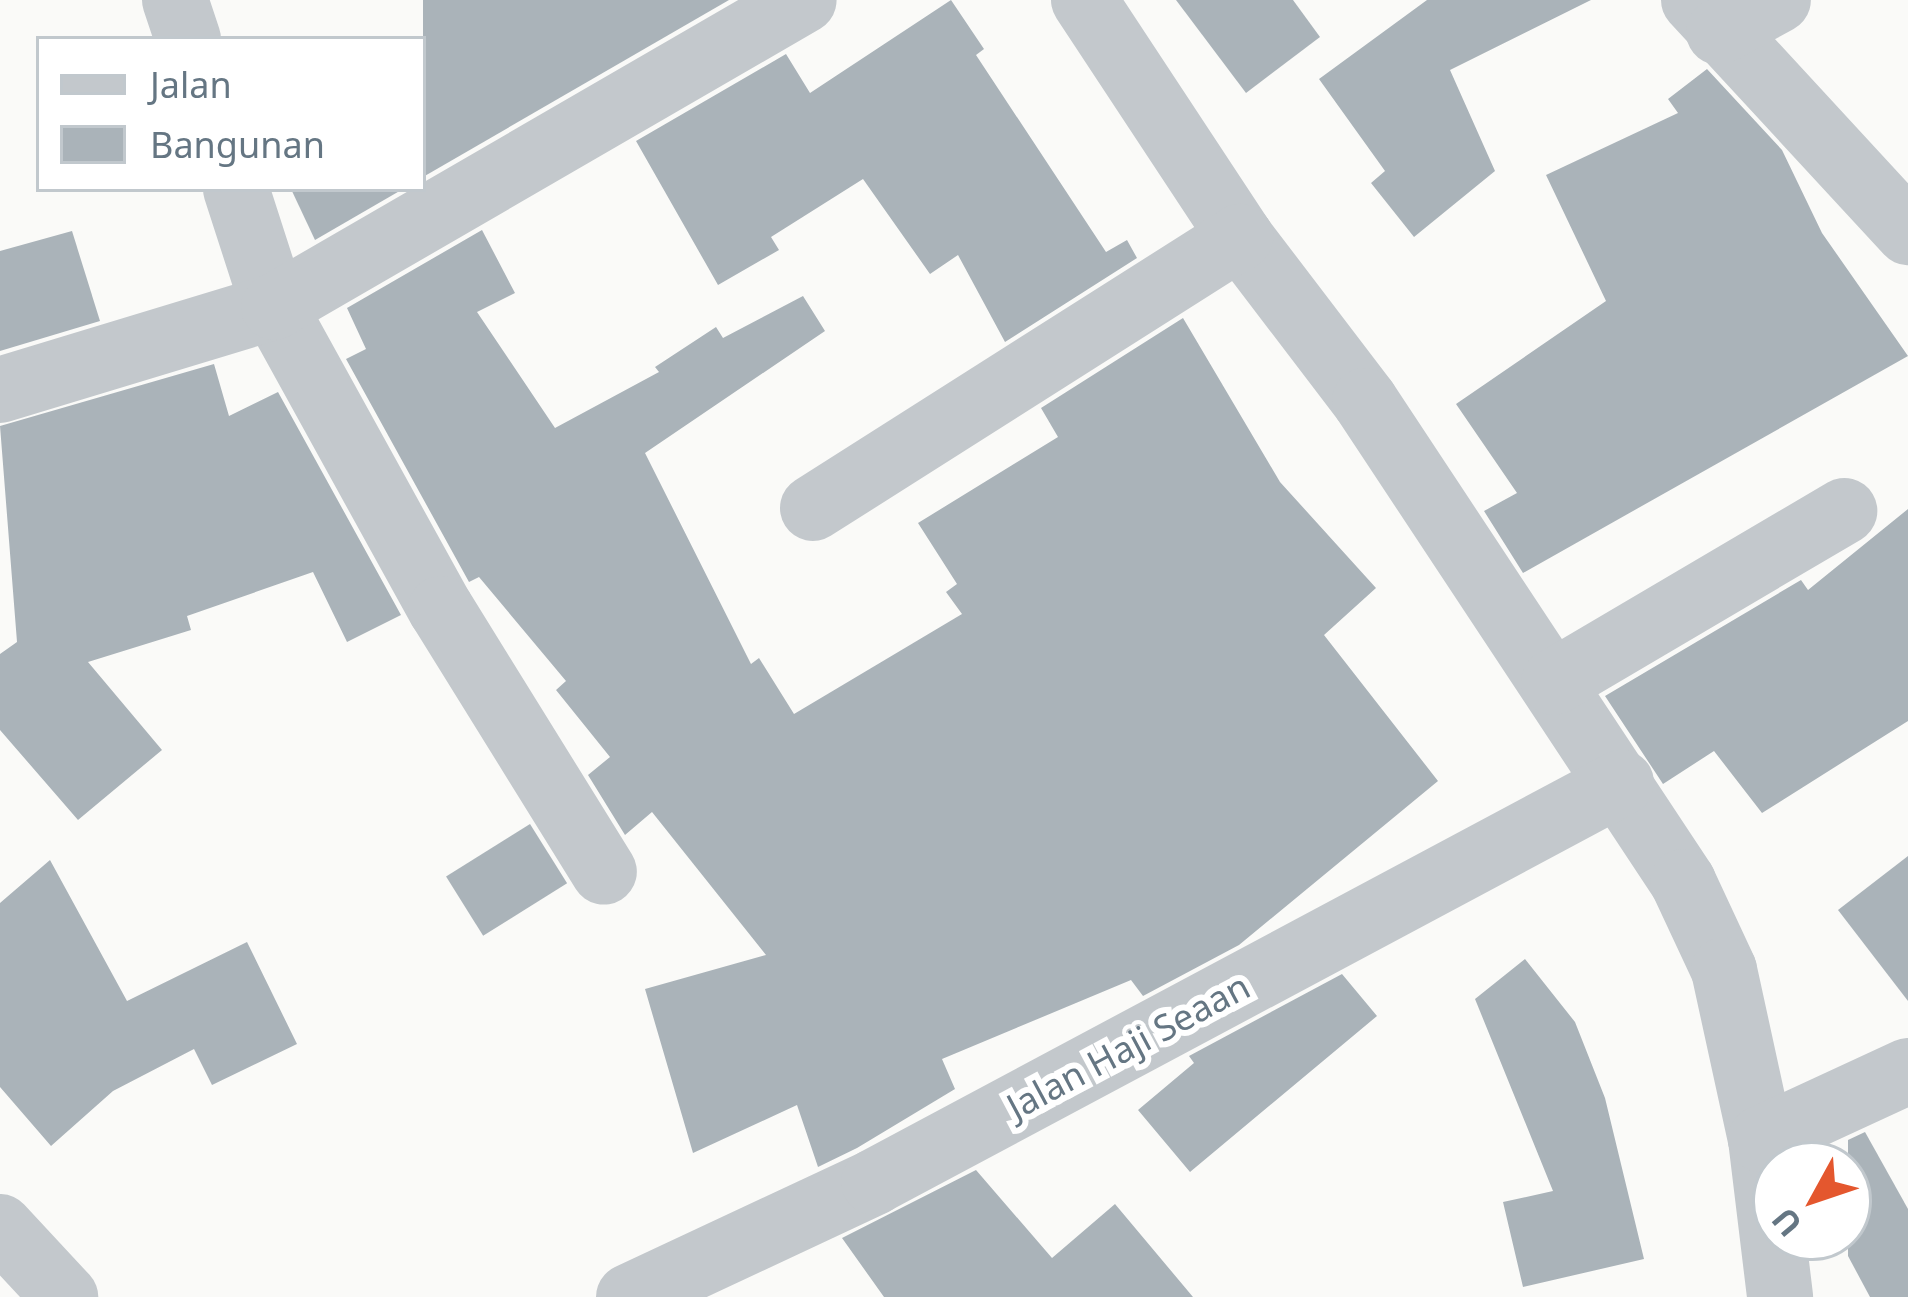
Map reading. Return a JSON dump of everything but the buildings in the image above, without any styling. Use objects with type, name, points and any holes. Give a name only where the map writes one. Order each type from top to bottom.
[{"type":"street","points":[[175,0],[187,36]]},
{"type":"street","points":[[0,391],[274,307],[804,0]]},
{"type":"street","points":[[1084,0],[1240,237],[1365,401],[1683,882],[1724,970],[1761,1139],[1780,1297]]},
{"type":"street","points":[[1707,16],[1778,0]]},
{"type":"street","points":[[1707,16],[1908,232]]},
{"type":"street","points":[[237,192],[274,307],[441,609],[604,872]]},
{"type":"street","points":[[813,508],[1240,237]]},
{"type":"street","points":[[1554,682],[1844,511]]},
{"type":"street","name":"Jalan Haji Seaan","points":[[629,1297],[874,1182],[1621,783]]},
{"type":"street","points":[[1761,1139],[1908,1070]]},
{"type":"street","points":[[0,1227],[64,1297]]}]
